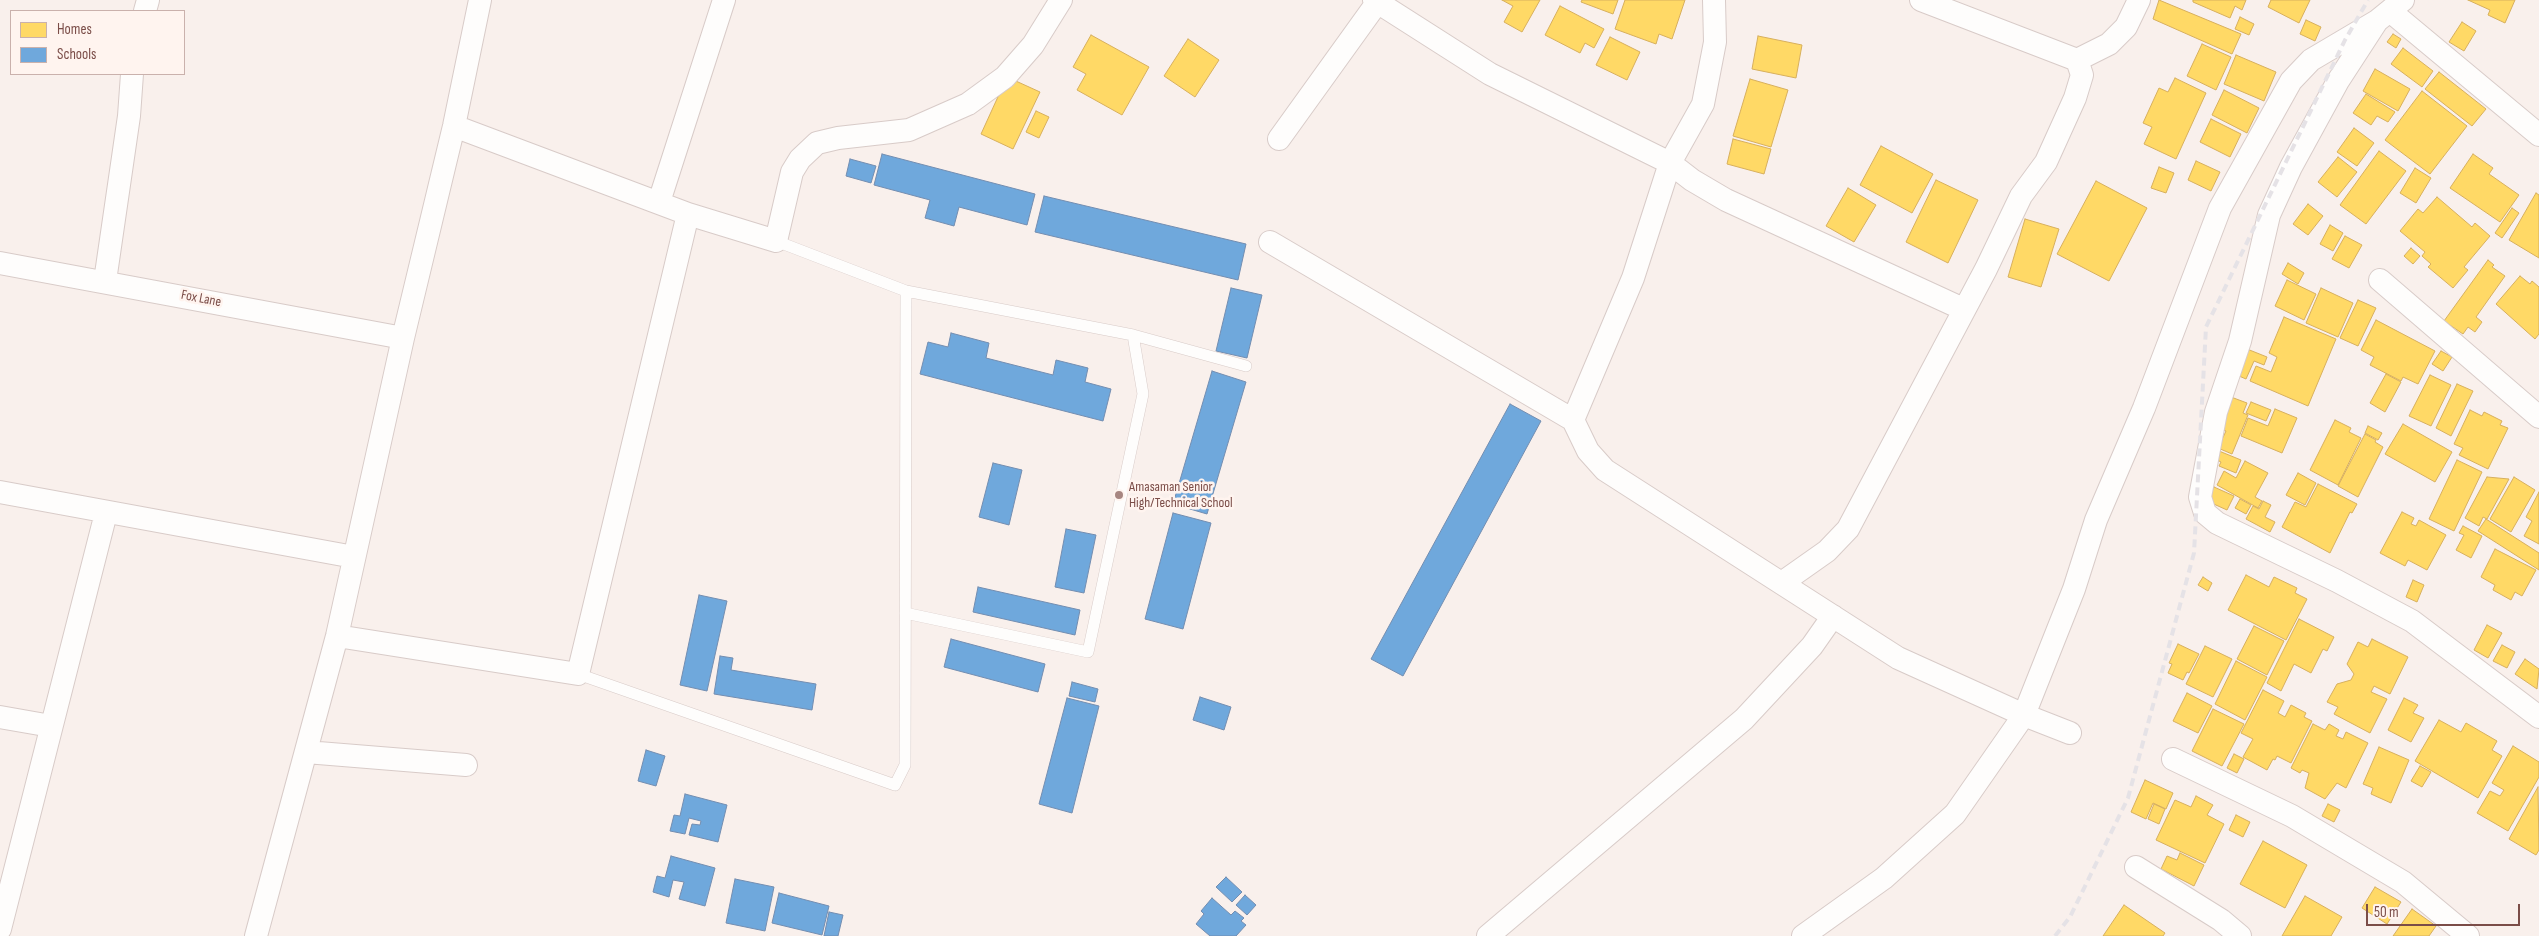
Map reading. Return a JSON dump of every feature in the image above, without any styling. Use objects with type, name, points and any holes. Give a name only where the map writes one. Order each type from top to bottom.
[{"type":"street","points":[[256,936],[337,636],[402,338],[454,126],[480,0]]},
{"type":"street","points":[[659,202],[724,0]]},
{"type":"street","points":[[454,126],[688,214],[776,241],[792,172],[800,159],[817,143],[838,138],[909,130],[968,104],[1005,77],[1033,45],[1061,0]]},
{"type":"street","points":[[1573,420],[1634,278],[1670,163],[1703,104],[1715,42],[1714,0]]},
{"type":"street","points":[[1921,0],[2077,60],[2109,44],[2126,26],[2139,0]]},
{"type":"street","points":[[1279,139],[1377,1],[1490,74],[1670,163],[1692,180],[1726,200],[1963,309]]},
{"type":"street","points":[[2390,11],[2539,135]]},
{"type":"street","points":[[1803,936],[1884,878],[1955,814],[2024,715],[2074,589],[2096,520],[2144,408],[2220,208],[2291,80],[2311,60],[2390,11]]},
{"type":"street","points":[[2390,11],[2334,90],[2291,167],[2269,214],[2240,341],[2216,412],[2200,497],[2205,513],[2216,523],[2337,581],[2412,621],[2539,717]]},
{"type":"street","points":[[1782,582],[1827,551],[1848,529],[1963,309],[1986,269],[2021,196],[2046,162],[2082,75],[2077,60]]},
{"type":"street","points":[[105,281],[129,116],[132,75]]},
{"type":"street","points":[[337,636],[578,674],[688,214]]},
{"type":"street","points":[[1270,242],[1573,420],[1588,451],[1606,470],[1898,658],[2024,715],[2070,733]]},
{"type":"street","name":"Fox Lane","points":[[0,263],[105,281],[402,338]]},
{"type":"street","points":[[2380,280],[2539,417]]},
{"type":"street","points":[[0,492],[106,513],[354,556]]},
{"type":"street","points":[[0,929],[106,513]]},
{"type":"street","points":[[1488,936],[1744,719],[1812,646],[1833,616]]},
{"type":"street","points":[[0,717],[51,726]]},
{"type":"street","points":[[306,752],[466,765]]},
{"type":"street","points":[[2173,759],[2292,816],[2395,877],[2468,936]]},
{"type":"street","points":[[2136,867],[2222,920],[2240,936]]},
{"type":"lane","points":[[776,241],[906,291],[1133,335],[1246,366]]},
{"type":"lane","points":[[578,674],[895,784],[905,765],[906,291]]},
{"type":"lane","points":[[905,613],[1088,652],[1143,394],[1133,335]]},
{"type":"building: Homes","points":[[1502,0],[1540,0],[1522,32],[1504,22],[1513,6]]},
{"type":"building: Homes","points":[[1582,0],[1618,0],[1613,14],[1581,2]]},
{"type":"building: Homes","points":[[1625,0],[1685,0],[1672,39],[1659,34],[1656,44],[1615,29]]},
{"type":"building: Homes","points":[[2159,0],[2241,34],[2232,54],[2153,19]]},
{"type":"building: Homes","points":[[2193,0],[2246,0],[2242,10],[2235,6],[2230,18],[2193,2]]},
{"type":"building: Homes","points":[[2271,0],[2310,0],[2299,23],[2268,7]]},
{"type":"building: Homes","points":[[2468,0],[2515,0],[2505,23],[2488,15],[2490,10]]},
{"type":"building: Homes","points":[[1560,6],[1604,29],[1594,48],[1585,43],[1580,53],[1545,35]]},
{"type":"building: Homes","points":[[2240,17],[2254,24],[2249,35],[2235,29]]},
{"type":"building: Homes","points":[[2306,20],[2321,27],[2315,41],[2300,34]]},
{"type":"building: Homes","points":[[2462,22],[2476,31],[2464,51],[2449,42]]},
{"type":"building: Homes","points":[[2393,34],[2401,39],[2396,48],[2387,42]]},
{"type":"building: Homes","points":[[1091,35],[1149,67],[1122,115],[1077,90],[1086,74],[1073,67]]},
{"type":"building: Homes","points":[[1758,36],[1802,45],[1796,78],[1752,69]]},
{"type":"building: Homes","points":[[1610,37],[1640,52],[1627,80],[1596,65]]},
{"type":"building: Homes","points":[[1188,39],[1219,60],[1195,97],[1164,76]]},
{"type":"building: Homes","points":[[2202,44],[2231,57],[2216,90],[2187,76]]},
{"type":"building: Homes","points":[[2403,48],[2433,71],[2422,87],[2391,64]]},
{"type":"building: Homes","points":[[2236,55],[2276,72],[2264,101],[2224,84]]},
{"type":"building: Homes","points":[[2375,69],[2410,89],[2398,111],[2363,91]]},
{"type":"building: Homes","points":[[2439,72],[2486,109],[2472,126],[2425,89]]},
{"type":"building: Homes","points":[[1007,77],[1040,92],[1013,149],[981,134]]},
{"type":"building: Homes","points":[[2175,78],[2206,93],[2176,159],[2144,144],[2152,127],[2143,123],[2159,88],[2168,92]]},
{"type":"building: Homes","points":[[1750,79],[1788,90],[1771,147],[1733,136]]},
{"type":"building: Homes","points":[[2224,90],[2259,108],[2247,133],[2212,115]]},
{"type":"building: Homes","points":[[2422,91],[2467,126],[2430,174],[2385,140]]},
{"type":"building: Homes","points":[[2366,94],[2395,112],[2388,122],[2377,116],[2371,125],[2353,113]]},
{"type":"building: Homes","points":[[1036,111],[1049,117],[1039,138],[1026,132]]},
{"type":"building: Homes","points":[[2211,119],[2241,134],[2230,157],[2200,142]]},
{"type":"building: Homes","points":[[2354,128],[2374,143],[2357,166],[2337,152]]},
{"type":"building: Homes","points":[[1733,139],[1771,149],[1764,174],[1727,164]]},
{"type":"building: Homes","points":[[1881,146],[1933,174],[1912,213],[1860,185]]},
{"type":"building: Homes","points":[[2379,151],[2406,171],[2366,224],[2340,205]]},
{"type":"building: Homes","points":[[2473,154],[2493,168],[2489,174],[2519,195],[2500,222],[2450,188]]},
{"type":"building: Homes","points":[[2338,157],[2357,172],[2337,197],[2318,182]]},
{"type":"building: Homes","points":[[2196,161],[2220,172],[2211,191],[2188,180]]},
{"type":"building: Homes","points":[[2159,167],[2174,173],[2166,193],[2151,188]]},
{"type":"building: Homes","points":[[2415,168],[2431,178],[2416,203],[2400,193]]},
{"type":"building: Homes","points":[[1936,180],[1978,200],[1948,263],[1906,242]]},
{"type":"building: Homes","points":[[2096,181],[2147,208],[2109,281],[2057,254]]},
{"type":"building: Homes","points":[[1848,188],[1876,205],[1854,242],[1826,226]]},
{"type":"building: Homes","points":[[2536,193],[2539,195],[2539,258],[2509,240]]},
{"type":"building: Homes","points":[[2437,197],[2472,227],[2475,223],[2490,236],[2464,267],[2468,270],[2453,288],[2428,267],[2431,264],[2422,256],[2425,252],[2400,231],[2418,209],[2423,213]]},
{"type":"building: Homes","points":[[2308,204],[2323,216],[2308,235],[2293,224]]},
{"type":"building: Homes","points":[[2512,208],[2519,213],[2502,238],[2495,233]]},
{"type":"building: Homes","points":[[2025,219],[2059,229],[2041,287],[2008,277]]},
{"type":"building: Homes","points":[[2330,225],[2343,233],[2333,251],[2320,244]]},
{"type":"building: Homes","points":[[2345,236],[2362,245],[2349,268],[2332,259]]},
{"type":"building: Homes","points":[[2411,248],[2420,256],[2413,264],[2404,256]]},
{"type":"building: Homes","points":[[2488,260],[2494,265],[2492,267],[2505,276],[2476,317],[2482,322],[2475,332],[2468,327],[2463,334],[2444,321]]},
{"type":"building: Homes","points":[[2288,263],[2304,273],[2298,284],[2282,274]]},
{"type":"building: Homes","points":[[2520,276],[2530,284],[2532,281],[2539,287],[2539,334],[2535,339],[2496,304]]},
{"type":"building: Homes","points":[[2287,280],[2316,294],[2304,320],[2275,306]]},
{"type":"building: Homes","points":[[2321,288],[2353,303],[2338,337],[2306,323]]},
{"type":"building: Homes","points":[[2358,300],[2376,308],[2358,346],[2340,338]]},
{"type":"building: Homes","points":[[2284,317],[2336,339],[2308,406],[2250,381],[2256,366],[2271,372],[2277,357],[2269,353]]},
{"type":"building: Homes","points":[[2376,320],[2435,351],[2418,384],[2403,377],[2401,381],[2370,365],[2374,357],[2361,350]]},
{"type":"building: Homes","points":[[2242,347],[2267,357],[2264,365],[2254,361],[2246,379],[2232,373]]},
{"type":"building: Homes","points":[[2441,351],[2452,357],[2443,371],[2432,364]]},
{"type":"building: Homes","points":[[2386,374],[2401,382],[2385,412],[2370,403]]},
{"type":"building: Homes","points":[[2430,375],[2451,385],[2431,426],[2409,416]]},
{"type":"building: Homes","points":[[2457,384],[2473,391],[2451,436],[2436,428]]},
{"type":"building: Homes","points":[[2231,397],[2247,403],[2243,413],[2248,415],[2232,454],[2218,448],[2226,431],[2216,427]]},
{"type":"building: Homes","points":[[2251,402],[2271,410],[2266,421],[2246,413]]},
{"type":"building: Homes","points":[[2275,409],[2297,418],[2282,453],[2241,436],[2248,418],[2268,426]]},
{"type":"building: Homes","points":[[2470,410],[2482,416],[2484,412],[2502,421],[2500,425],[2508,428],[2488,469],[2459,455],[2463,448],[2454,444]]},
{"type":"building: Homes","points":[[2335,420],[2351,428],[2349,432],[2361,438],[2338,485],[2310,470]]},
{"type":"building: Homes","points":[[2403,424],[2452,452],[2435,482],[2385,454]]},
{"type":"building: Homes","points":[[2368,426],[2382,433],[2378,440],[2365,433]]},
{"type":"building: Homes","points":[[2365,434],[2376,440],[2375,442],[2383,447],[2358,497],[2338,486]]},
{"type":"building: Homes","points":[[2219,451],[2241,460],[2236,473],[2219,466],[2221,462],[2215,459]]},
{"type":"building: Homes","points":[[2457,460],[2482,472],[2454,531],[2429,519]]},
{"type":"building: Homes","points":[[2245,461],[2268,473],[2255,497],[2262,501],[2258,508],[2217,485],[2224,471],[2236,478]]},
{"type":"building: Homes","points":[[2298,473],[2316,483],[2305,505],[2286,495]]},
{"type":"building: Homes","points":[[2487,477],[2509,479],[2487,519],[2483,517],[2479,526],[2465,518]]},
{"type":"building: Homes","points":[[2514,477],[2535,490],[2511,532],[2490,519]]},
{"type":"building: Homes","points":[[2318,484],[2357,504],[2352,513],[2350,512],[2330,553],[2282,527],[2295,502],[2306,507]]},
{"type":"building: Homes","points":[[2214,487],[2234,496],[2227,510],[2207,501]]},
{"type":"building: Homes","points":[[2539,492],[2539,544],[2524,536],[2532,521],[2526,517]]},
{"type":"building: Homes","points":[[2240,499],[2251,505],[2246,514],[2235,508]]},
{"type":"building: Homes","points":[[2263,501],[2271,505],[2265,517],[2275,522],[2270,532],[2246,519],[2253,506],[2259,509]]},
{"type":"building: Homes","points":[[2402,512],[2414,518],[2411,524],[2416,526],[2419,520],[2446,535],[2427,570],[2408,560],[2405,566],[2380,553]]},
{"type":"building: Homes","points":[[2486,519],[2539,553],[2539,570],[2478,531]]},
{"type":"building: Homes","points":[[2463,526],[2482,536],[2471,558],[2456,550],[2464,535],[2459,533]]},
{"type":"building: Homes","points":[[2495,549],[2536,570],[2522,596],[2515,592],[2511,600],[2493,590],[2495,585],[2481,577]]},
{"type":"building: Homes","points":[[2246,575],[2269,587],[2274,577],[2297,588],[2295,593],[2307,599],[2286,640],[2228,610]]},
{"type":"building: Homes","points":[[2203,577],[2212,583],[2208,591],[2198,585]]},
{"type":"building: Homes","points":[[2413,580],[2424,585],[2417,602],[2406,597]]},
{"type":"building: Homes","points":[[2299,619],[2334,637],[2327,651],[2323,649],[2311,673],[2294,664],[2281,691],[2267,683]]},
{"type":"building: Homes","points":[[2487,625],[2502,633],[2488,658],[2474,650]]},
{"type":"building: Homes","points":[[2254,626],[2284,641],[2267,675],[2237,659]]},
{"type":"building: Homes","points":[[2372,639],[2408,657],[2390,694],[2374,686],[2371,692],[2387,699],[2370,733],[2334,714],[2338,707],[2327,702],[2337,684],[2351,680],[2354,674],[2347,664],[2358,642],[2368,647]]},
{"type":"building: Homes","points":[[2178,644],[2199,654],[2183,680],[2168,673],[2172,664],[2169,663]]},
{"type":"building: Homes","points":[[2502,645],[2515,652],[2507,668],[2493,661]]},
{"type":"building: Homes","points":[[2205,646],[2232,659],[2213,697],[2186,684]]},
{"type":"building: Homes","points":[[2525,659],[2539,669],[2537,689],[2515,674]]},
{"type":"building: Homes","points":[[2236,661],[2267,677],[2245,720],[2215,704]]},
{"type":"building: Homes","points":[[2263,690],[2284,701],[2278,713],[2285,717],[2291,705],[2306,713],[2304,717],[2312,721],[2291,763],[2277,756],[2275,760],[2273,759],[2267,770],[2243,757],[2253,739],[2241,733]]},
{"type":"building: Homes","points":[[2187,693],[2212,706],[2198,733],[2173,721]]},
{"type":"building: Homes","points":[[2404,698],[2418,705],[2413,713],[2424,718],[2411,742],[2388,730]]},
{"type":"building: Homes","points":[[2213,709],[2244,724],[2222,766],[2192,751]]},
{"type":"building: Homes","points":[[2439,720],[2461,732],[2466,723],[2497,741],[2492,750],[2502,756],[2478,798],[2415,761]]},
{"type":"building: Homes","points":[[2313,724],[2325,730],[2329,724],[2339,730],[2336,736],[2343,739],[2346,732],[2368,743],[2346,788],[2337,783],[2325,799],[2305,788],[2309,773],[2302,770],[2300,773],[2291,768]]},
{"type":"building: Homes","points":[[2513,746],[2539,762],[2539,777],[2508,831],[2477,813],[2490,791],[2500,796],[2504,790],[2492,783]]},
{"type":"building: Homes","points":[[2379,747],[2409,760],[2391,803],[2371,794],[2373,788],[2363,784]]},
{"type":"building: Homes","points":[[2234,754],[2244,759],[2237,773],[2227,768]]},
{"type":"building: Homes","points":[[2420,766],[2431,772],[2422,787],[2411,781]]},
{"type":"building: Homes","points":[[2145,780],[2173,793],[2166,809],[2153,803],[2146,819],[2131,812]]},
{"type":"building: Homes","points":[[2538,787],[2539,850],[2536,855],[2509,839]]},
{"type":"building: Homes","points":[[2196,796],[2213,805],[2207,815],[2224,824],[2205,863],[2156,840],[2175,800],[2191,807]]},
{"type":"building: Homes","points":[[2154,804],[2165,809],[2159,824],[2148,819]]},
{"type":"building: Homes","points":[[2328,804],[2340,810],[2334,822],[2322,816]]},
{"type":"building: Homes","points":[[2236,815],[2250,822],[2243,837],[2229,830]]},
{"type":"building: Homes","points":[[2263,841],[2307,865],[2285,908],[2240,884]]},
{"type":"building: Homes","points":[[2180,853],[2204,865],[2194,886],[2161,869],[2167,856],[2177,860]]},
{"type":"building: Homes","points":[[2375,887],[2401,902],[2387,924],[2362,908]]},
{"type":"building: Homes","points":[[2305,896],[2342,917],[2331,936],[2282,936]]},
{"type":"building: Homes","points":[[2124,905],[2165,933],[2163,936],[2103,936]]},
{"type":"building: Homes","points":[[2412,909],[2436,926],[2429,936],[2393,936]]},
{"type":"building: Schools","points":[[882,154],[1035,194],[1027,225],[959,207],[954,226],[925,218],[930,200],[874,185]]},
{"type":"building: Schools","points":[[850,159],[876,166],[871,183],[846,176]]},
{"type":"building: Schools","points":[[1044,196],[1246,244],[1238,280],[1035,232]]},
{"type":"building: Schools","points":[[1231,288],[1262,295],[1247,358],[1216,351]]},
{"type":"building: Schools","points":[[951,333],[989,343],[986,358],[1053,375],[1056,360],[1088,368],[1085,382],[1111,389],[1103,421],[920,374],[928,342],[948,347]]},
{"type":"building: Schools","points":[[1212,371],[1246,382],[1207,514],[1173,504]]},
{"type":"building: Schools","points":[[1510,404],[1541,421],[1403,676],[1371,659]]},
{"type":"building: Schools","points":[[993,463],[1022,470],[1009,525],[979,517]]},
{"type":"building: Schools","points":[[1173,513],[1211,523],[1183,629],[1145,619]]},
{"type":"building: Schools","points":[[1066,529],[1096,535],[1084,593],[1055,587]]},
{"type":"building: Schools","points":[[978,587],[1080,610],[1075,635],[973,612]]},
{"type":"building: Schools","points":[[699,595],[727,601],[707,691],[680,685]]},
{"type":"building: Schools","points":[[951,639],[1045,664],[1038,692],[944,667]]},
{"type":"building: Schools","points":[[720,656],[733,658],[731,670],[816,684],[812,710],[714,694]]},
{"type":"building: Schools","points":[[1072,682],[1098,689],[1095,702],[1069,696]]},
{"type":"building: Schools","points":[[1200,697],[1231,707],[1224,730],[1193,720]]},
{"type":"building: Schools","points":[[1067,698],[1099,706],[1072,813],[1039,804]]},
{"type":"building: Schools","points":[[646,750],[665,756],[656,786],[638,781]]},
{"type":"building: Schools","points":[[685,794],[727,805],[718,842],[689,835],[692,824],[700,825],[701,821],[689,818],[685,834],[670,831],[674,815],[680,816]]},
{"type":"building: Schools","points":[[671,856],[715,868],[705,906],[679,899],[684,882],[673,880],[669,897],[653,892],[657,876],[665,878]]},
{"type":"building: Schools","points":[[1226,877],[1242,892],[1232,902],[1216,887]]},
{"type":"building: Schools","points":[[735,879],[774,887],[765,931],[726,923]]},
{"type":"building: Schools","points":[[779,893],[829,906],[822,935],[772,923]]},
{"type":"building: Schools","points":[[1245,895],[1256,905],[1247,915],[1236,905]]},
{"type":"building: Schools","points":[[1212,898],[1231,915],[1235,911],[1244,918],[1241,921],[1246,925],[1236,936],[1210,936],[1196,924],[1204,914],[1201,911]]},
{"type":"building: Schools","points":[[829,912],[843,915],[838,936],[824,936]]},
{"type":"railway","points":[[2055,936],[2070,917],[2128,798],[2194,553],[2206,327],[2345,40],[2368,0]]},
{"type":"place","name":"Amasaman Senior High/Technical School","points":[[1119,495]]}]
